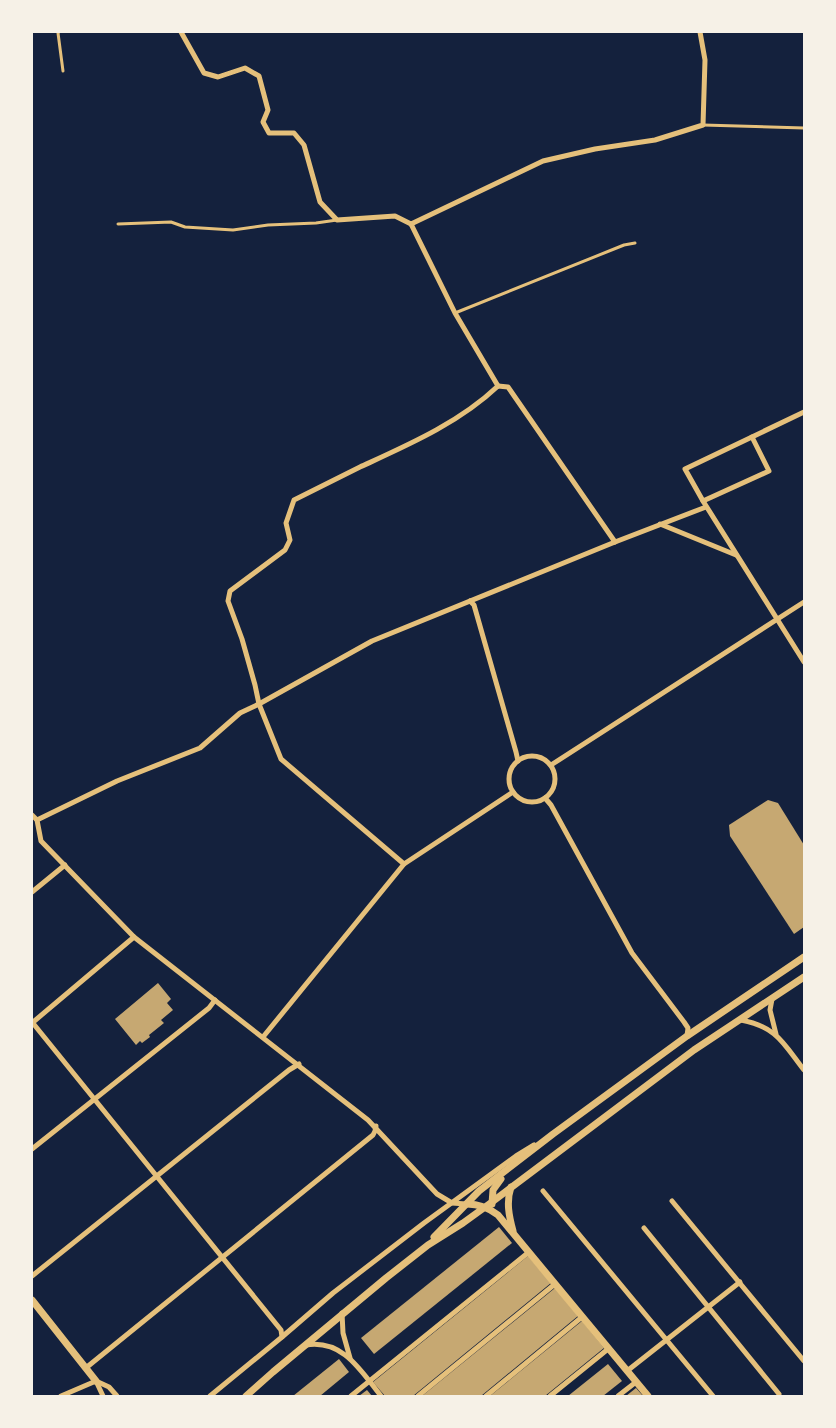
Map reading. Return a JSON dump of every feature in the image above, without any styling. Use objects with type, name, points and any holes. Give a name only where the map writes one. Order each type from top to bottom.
[{"type":"street","points":[[181,32],[204,73],[218,78],[245,68],[259,76],[268,110],[264,122],[269,133],[294,133],[304,145],[320,202],[338,219],[395,216],[411,224],[455,313],[498,386]]},
{"type":"street","points":[[411,224],[543,161],[595,149],[655,140],[703,125],[705,60],[700,32]]},
{"type":"street","points":[[404,864],[281,759],[259,704],[245,650],[228,601],[230,591],[285,550],[290,540],[286,523],[294,500],[423,438],[482,401],[498,386],[508,387],[615,542]]},
{"type":"street","points":[[804,412],[685,469],[804,662]]},
{"type":"street","points":[[38,820],[117,781],[200,748],[240,713],[372,641],[660,524],[769,471],[752,437]]},
{"type":"street","points":[[660,524],[737,556]]},
{"type":"street","points":[[471,601],[518,761]]},
{"type":"street","points":[[551,765],[804,602]]},
{"type":"street","points":[[531,756],[546,760],[551,765],[555,779],[545,798],[532,802],[518,797],[513,792],[509,779],[513,766],[518,761],[531,756]]},
{"type":"street","points":[[263,1037],[404,864],[513,792]]},
{"type":"street","points":[[545,798],[551,805],[632,953],[688,1028],[687,1036]]},
{"type":"street","points":[[32,815],[38,820],[41,840],[134,937],[376,1126],[437,1194],[452,1203],[476,1204],[494,1212],[529,1251],[648,1396]]},
{"type":"street","points":[[32,892],[65,865]]},
{"type":"street","points":[[134,937],[32,1023],[280,1330],[282,1337]]},
{"type":"street","points":[[428,1245],[487,1185],[553,1134],[687,1036],[804,957]]},
{"type":"street","points":[[246,1396],[342,1313],[428,1245],[492,1202],[694,1050],[804,977]]},
{"type":"street","points":[[772,999],[770,1010],[776,1034]]},
{"type":"street","points":[[32,1149],[209,1008],[215,1000]]},
{"type":"street","points":[[741,1020],[758,1023],[776,1034],[804,1070]]},
{"type":"street","points":[[32,1276],[298,1064]]},
{"type":"street","points":[[87,1367],[373,1135],[376,1126]]},
{"type":"street","points":[[210,1396],[333,1293],[424,1223],[516,1156],[553,1134]]},
{"type":"street","points":[[494,1212],[493,1190],[522,1158]]},
{"type":"street","points":[[511,1186],[509,1212],[514,1234]]},
{"type":"street","points":[[543,1191],[713,1396]]},
{"type":"street","points":[[672,1200],[804,1361]]},
{"type":"street","points":[[644,1228],[779,1394]]},
{"type":"street","points":[[351,1396],[529,1251]]},
{"type":"street","points":[[627,1371],[740,1282]]},
{"type":"street","points":[[418,1396],[555,1284]]},
{"type":"street","points":[[32,1300],[35,1309],[87,1367],[103,1396]]},
{"type":"street","points":[[342,1313],[343,1333],[350,1358]]},
{"type":"street","points":[[486,1396],[582,1317]]},
{"type":"street","points":[[305,1345],[317,1343],[330,1346],[350,1358],[381,1396]]},
{"type":"street","points":[[550,1396],[608,1349]]},
{"type":"street","points":[[61,1396],[96,1381],[109,1387],[117,1396]]},
{"type":"street","points":[[618,1396],[636,1382]]},
{"type":"lane","points":[[59,32],[63,71]]},
{"type":"lane","points":[[703,125],[804,128]]},
{"type":"lane","points":[[118,224],[171,222],[185,227],[233,230],[338,219]]},
{"type":"lane","points":[[455,313],[624,245],[635,243]]},
{"type":"building","points":[[768,800],[778,803],[804,845],[804,927],[794,934],[730,836],[729,825]]},
{"type":"building","points":[[158,983],[171,999],[167,1003],[173,1010],[161,1020],[164,1023],[149,1035],[150,1037],[136,1045],[115,1019]]},
{"type":"building","points":[[499,1227],[512,1243],[374,1354],[361,1338]]},
{"type":"building","points":[[528,1256],[551,1283],[413,1396],[385,1396],[373,1382]]},
{"type":"building","points":[[555,1288],[578,1316],[481,1396],[422,1396]]},
{"type":"building","points":[[582,1321],[604,1348],[545,1396],[490,1396]]},
{"type":"building","points":[[339,1359],[349,1372],[320,1396],[293,1396]]},
{"type":"building","points":[[608,1364],[622,1381],[603,1396],[568,1396]]},
{"type":"building","points":[[636,1388],[643,1396],[626,1396]]},
{"type":"building","points":[[367,1390],[372,1396],[359,1396]]}]
